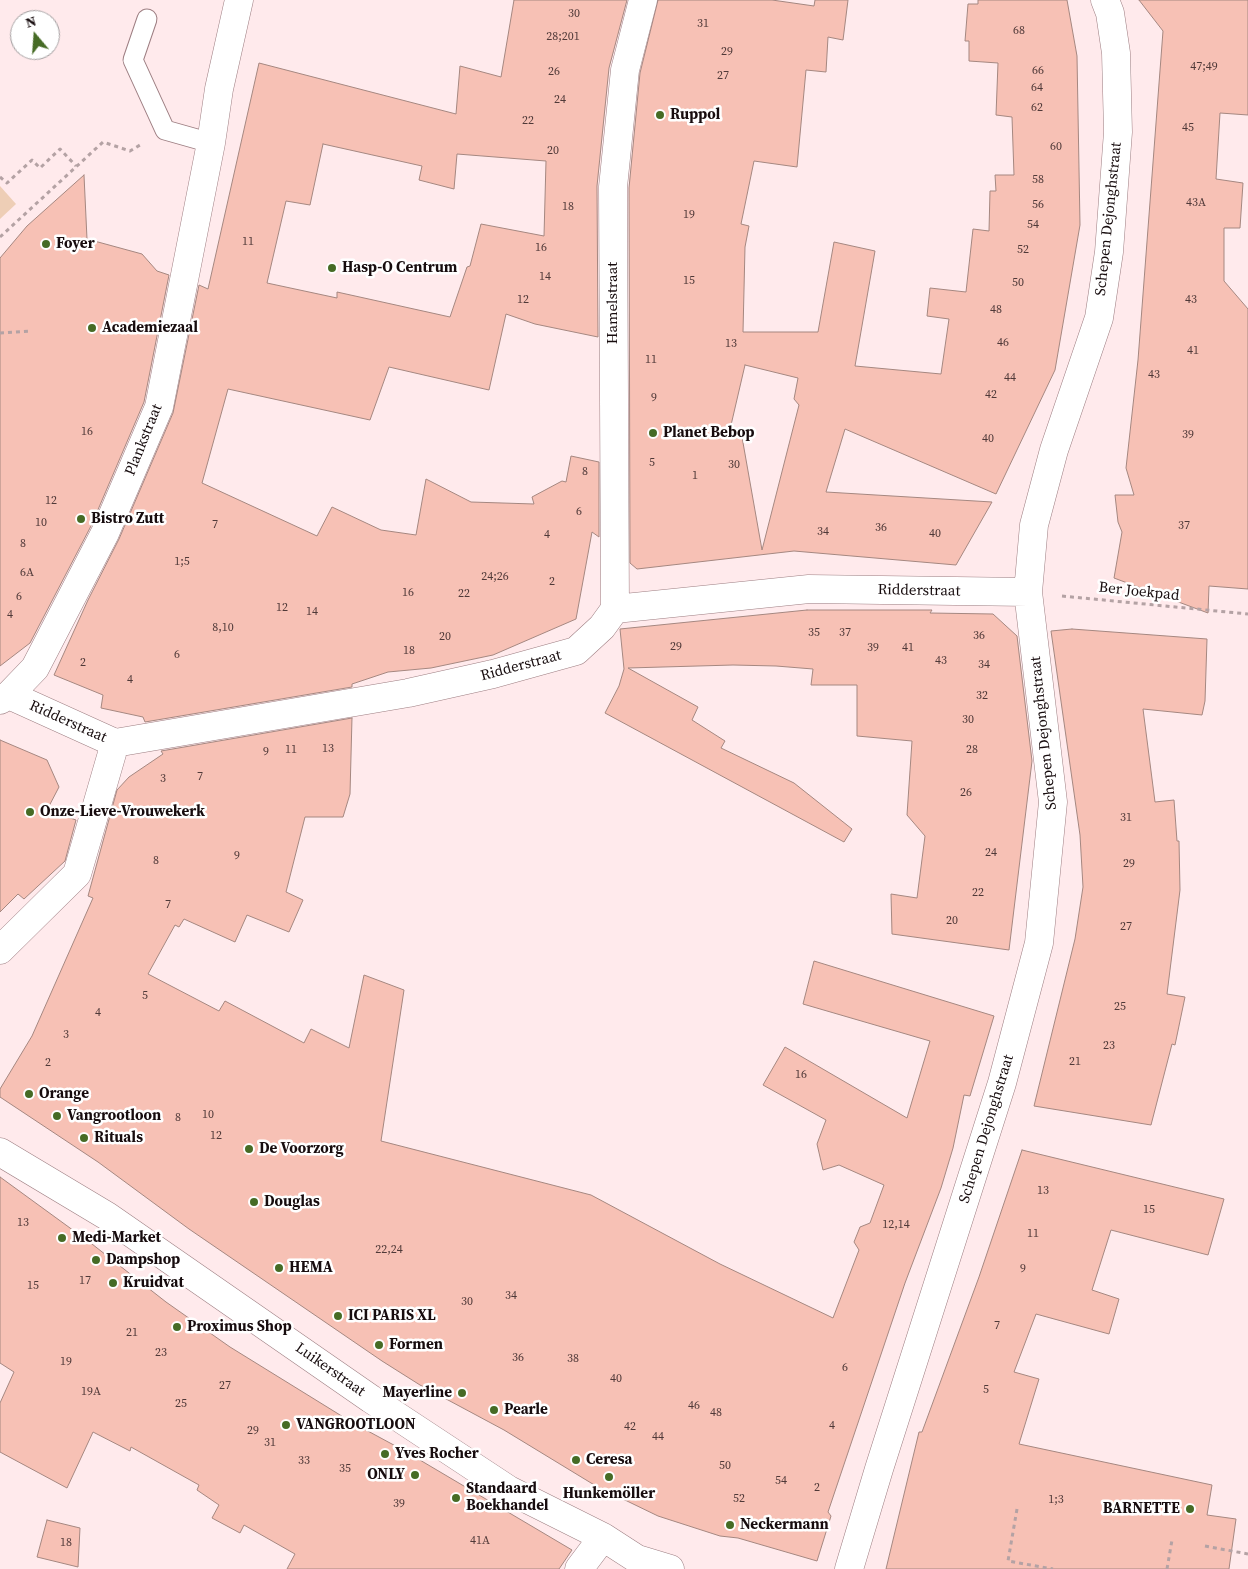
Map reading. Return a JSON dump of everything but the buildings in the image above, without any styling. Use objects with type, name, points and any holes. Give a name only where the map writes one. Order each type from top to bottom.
[{"type":"street","name":"Plankstraat","points":[[5,698],[35,668],[105,533],[159,407],[211,143],[219,89],[239,0]]},
{"type":"street","name":"Hamelstraat","points":[[615,608],[612,187],[625,70],[643,0]]},
{"type":"street","name":"Schepen Dejonghstraat","points":[[849,1569],[879,1468],[1002,1083],[1039,943],[1054,802],[1028,592],[1034,525],[1054,450],[1099,318],[1109,252],[1118,113],[1116,54],[1110,13],[1105,0]]},
{"type":"street","name":"Ridderstraat","points":[[5,698],[116,743],[408,693],[492,674],[576,651],[602,627],[615,608],[810,589],[1028,592]]},
{"type":"street","points":[[0,950],[77,874],[116,743]]},
{"type":"street","name":"Luikerstraat","points":[[0,1152],[107,1216],[371,1399],[509,1490],[602,1536],[637,1559],[670,1569]]},
{"type":"street","points":[[579,1569],[602,1536]]},
{"type":"lane","points":[[147,19],[133,60],[164,130],[211,143]]},
{"type":"path","points":[[0,237],[103,142],[130,151],[164,130]]},
{"type":"path","points":[[0,177],[7,183],[32,160],[40,168],[60,149],[76,166]]},
{"type":"path","points":[[0,333],[30,331]]},
{"type":"path","name":"Ber Joekpad","points":[[1028,592],[1248,614]]},
{"type":"path","points":[[1017,1509],[1008,1561],[1052,1569]]},
{"type":"path","points":[[1168,1569],[1172,1540]]},
{"type":"path","points":[[1205,1546],[1248,1554]]},
{"type":"shaded area","points":[[0,186],[16,204],[0,219]]},
{"type":"place","name":"Ruppol","points":[[660,115]]},
{"type":"place","name":"Foyer","points":[[46,244]]},
{"type":"place","name":"Hasp-O Centrum","points":[[332,268]]},
{"type":"place","name":"Academiezaal","points":[[92,328]]},
{"type":"place","name":"Planet Bebop","points":[[653,433]]},
{"type":"place","name":"Bistro Zutt","points":[[81,519]]},
{"type":"place","name":"Onze-Lieve-Vrouwekerk","points":[[30,812]]},
{"type":"place","name":"Orange","points":[[29,1094]]},
{"type":"place","name":"Vangrootloon","points":[[57,1116]]},
{"type":"place","name":"Rituals","points":[[84,1138]]},
{"type":"place","name":"De Voorzorg","points":[[249,1149]]},
{"type":"place","name":"Douglas","points":[[254,1202]]},
{"type":"place","name":"Medi-Market","points":[[62,1238]]},
{"type":"place","name":"Dampshop","points":[[96,1260]]},
{"type":"place","name":"HEMA","points":[[279,1268]]},
{"type":"place","name":"Kruidvat","points":[[113,1283]]},
{"type":"place","name":"ICI PARIS XL","points":[[338,1316]]},
{"type":"place","name":"Proximus Shop","points":[[177,1327]]},
{"type":"place","name":"Formen","points":[[379,1345]]},
{"type":"place","name":"Mayerline","points":[[462,1393]]},
{"type":"place","name":"Pearle","points":[[494,1410]]},
{"type":"place","name":"VANGROOTLOON","points":[[286,1425]]},
{"type":"place","name":"Yves Rocher","points":[[385,1454]]},
{"type":"place","name":"Ceresa","points":[[576,1460]]},
{"type":"place","name":"ONLY","points":[[415,1475]]},
{"type":"place","name":"Hunkemöller","points":[[609,1477]]},
{"type":"place","name":"Standaard Boekhandel","points":[[456,1498]]},
{"type":"place","name":"BARNETTE","points":[[1190,1509]]},
{"type":"place","name":"Neckermann","points":[[730,1525]]}]
